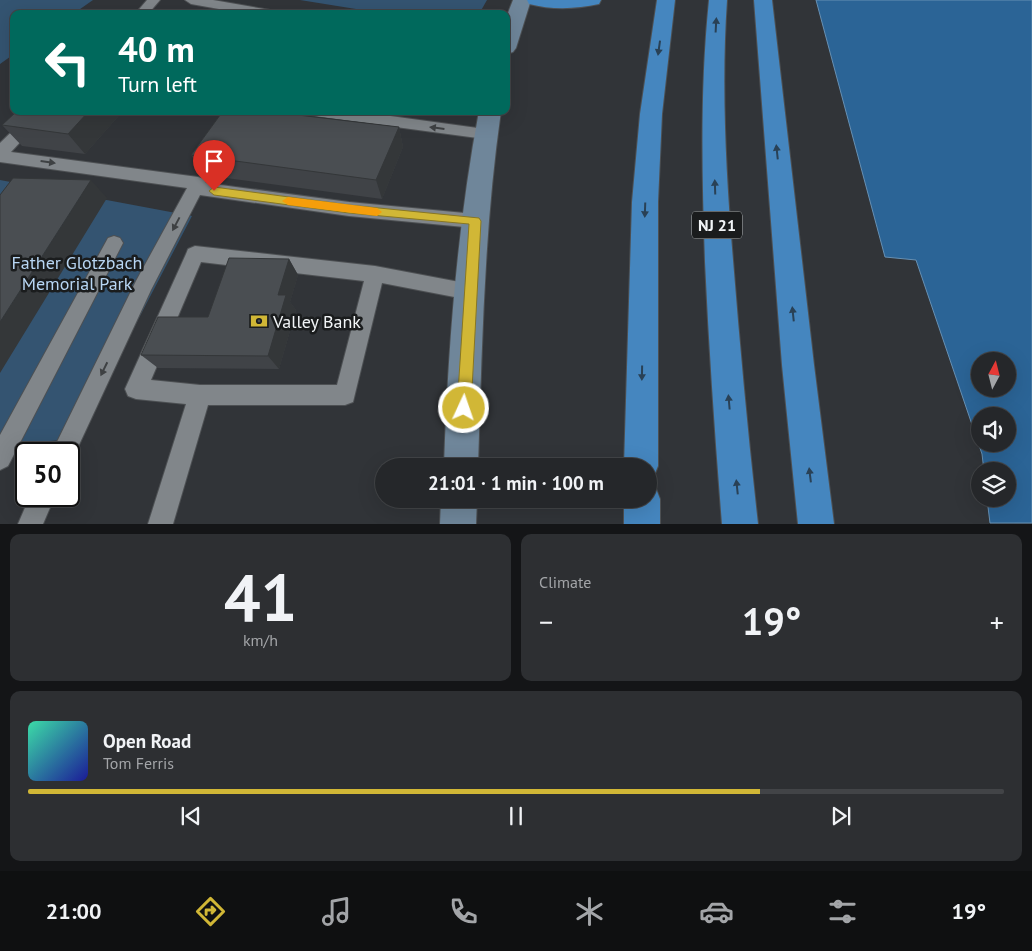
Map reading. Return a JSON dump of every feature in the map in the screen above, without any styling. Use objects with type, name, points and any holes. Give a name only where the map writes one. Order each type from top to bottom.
[{"type":"highway","points":[[536,0],[571,3],[592,0]]},
{"type":"highway","points":[[641,453],[645,202],[652,105],[666,0]]},
{"type":"highway","name":"NJ 21","points":[[718,0],[713,122],[715,201],[740,524]]},
{"type":"highway","points":[[763,0],[800,385],[816,524]]},
{"type":"highway","points":[[642,508],[642,524]]},
{"type":"main road","points":[[510,36],[522,0]]},
{"type":"main road","points":[[461,458],[475,221],[488,123]]},
{"type":"main road","points":[[458,524],[459,508]]},
{"type":"lane","points":[[145,10],[154,0]]},
{"type":"lane","points":[[191,0],[247,10]]},
{"type":"lane","points":[[0,154],[38,115]]},
{"type":"lane","points":[[372,115],[488,123]]},
{"type":"lane","points":[[0,154],[198,183],[143,287],[69,442]]},
{"type":"lane","points":[[195,188],[349,209],[475,221]]},
{"type":"lane","points":[[0,458],[114,243]]},
{"type":"lane","points":[[375,274],[345,395],[200,395],[136,389],[195,254],[375,274],[470,292]]},
{"type":"lane","points":[[160,524],[200,395]]},
{"type":"lane","points":[[30,524],[38,507]]},
{"type":"green space","points":[[0,0],[93,0],[79,10],[10,10],[10,57],[0,64]]},
{"type":"green space","points":[[300,0],[487,0],[481,10],[362,10]]},
{"type":"green space","name":"Father Glotzbach Memorial Park","points":[[0,180],[192,216],[76,439],[15,442],[15,445],[0,448]]},
{"type":"shaded area","points":[[816,0],[1032,0],[1032,523],[990,523],[988,507],[1016,507],[1016,462],[983,462],[981,452],[1016,452],[1016,407],[971,407],[971,422],[916,260],[885,257]]},
{"type":"building","points":[[13,115],[85,115],[68,134],[2,125]]},
{"type":"building","points":[[220,115],[298,115],[399,127],[376,180],[191,155]]},
{"type":"building","points":[[13,178],[91,180],[0,322],[0,195]]},
{"type":"building","name":"Valley Bank","points":[[229,258],[289,259],[278,295],[286,295],[268,356],[141,355],[158,317],[208,317]]},
{"type":"slow traffic","points":[[288,201],[377,212]]},
{"type":"place","name":"Valley Bank","points":[[259,321]]},
{"type":"route","points":[[214,191],[349,209],[475,221],[464,408]]}]
